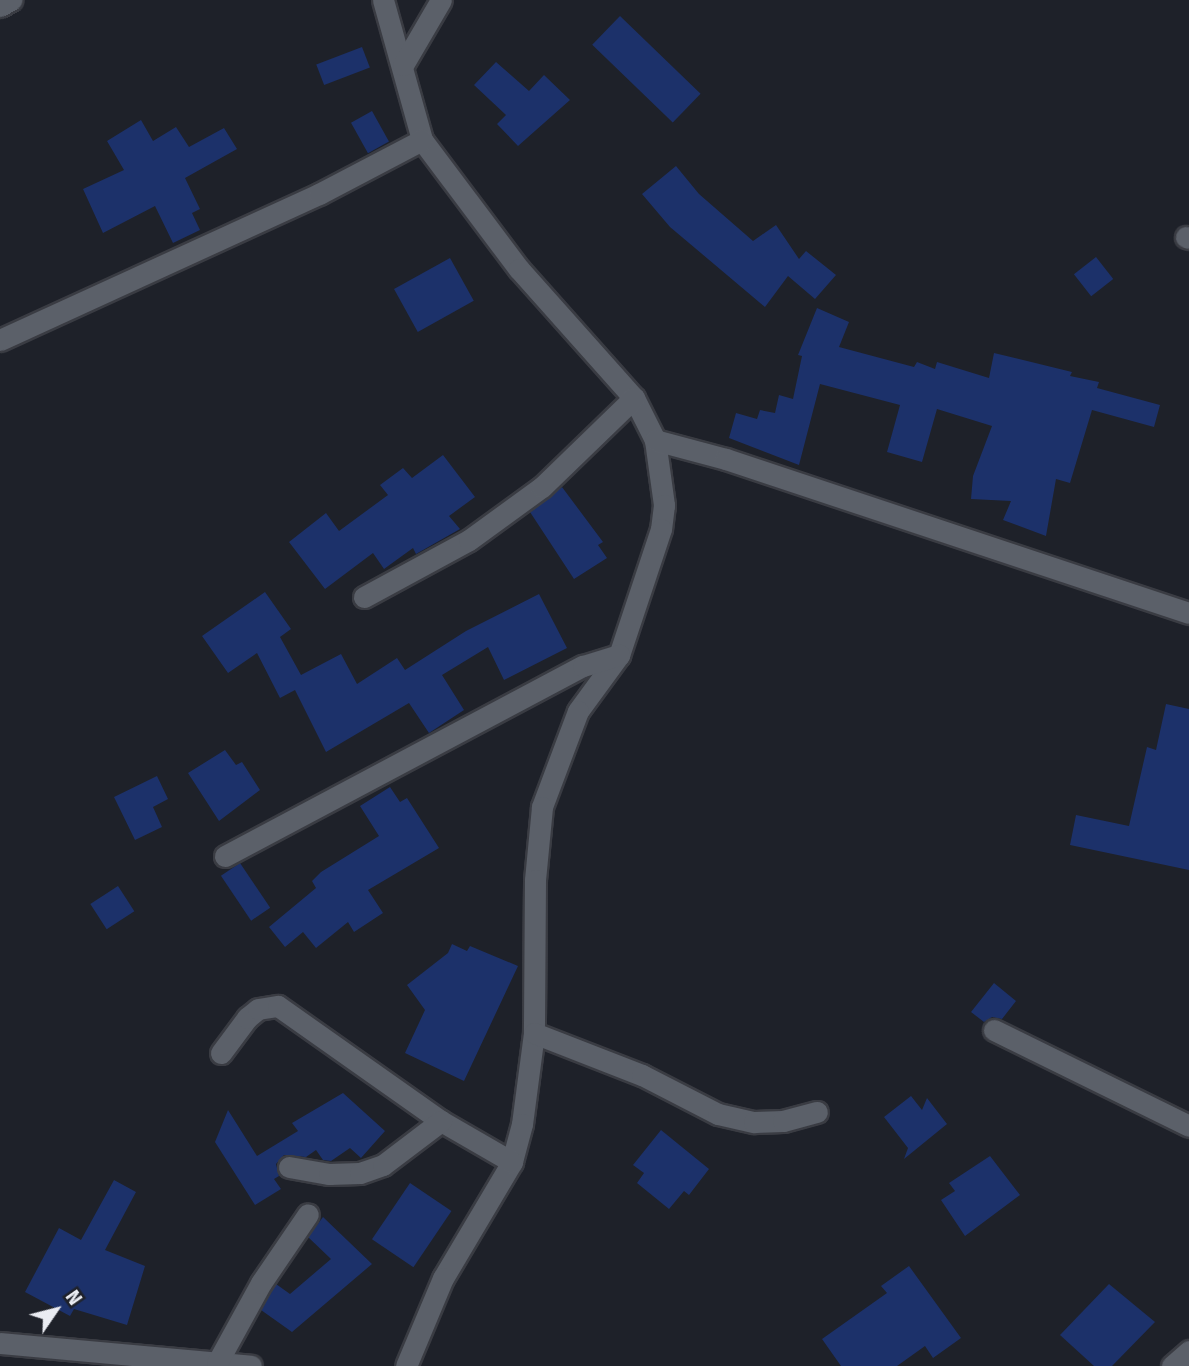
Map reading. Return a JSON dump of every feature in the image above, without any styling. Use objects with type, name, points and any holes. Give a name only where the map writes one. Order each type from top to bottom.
[{"type":"street","points":[[0,6],[11,0]]},
{"type":"street","points":[[383,0],[422,140],[519,269],[634,398],[655,440],[663,474],[661,529],[619,655],[578,711],[542,807],[535,880],[534,1033],[522,1125],[512,1161],[443,1278],[406,1366]]},
{"type":"street","points":[[403,65],[441,0]]},
{"type":"street","points":[[0,340],[319,194],[422,140]]},
{"type":"street","points":[[363,597],[469,540],[521,502],[634,398]]},
{"type":"street","points":[[655,440],[726,459],[1189,613]]},
{"type":"street","points":[[225,856],[583,666],[619,655]]},
{"type":"street","points":[[221,1054],[247,1018],[258,1009],[278,1006],[441,1121],[512,1161]]},
{"type":"street","points":[[994,1030],[1189,1126]]},
{"type":"street","points":[[534,1033],[642,1075],[718,1114],[754,1122],[783,1121],[817,1112]]},
{"type":"street","points":[[289,1167],[329,1174],[360,1173],[383,1165],[441,1121]]},
{"type":"street","points":[[217,1363],[261,1283],[308,1214]]},
{"type":"street","points":[[0,1343],[251,1366]]},
{"type":"street","points":[[1172,1366],[1189,1351]]},
{"type":"building","points":[[620,16],[701,94],[673,123],[592,45]]},
{"type":"building","points":[[362,47],[370,68],[324,85],[316,65]]},
{"type":"building","points":[[496,62],[529,91],[544,75],[570,100],[518,146],[497,124],[506,115],[474,85]]},
{"type":"building","points":[[372,111],[389,142],[368,153],[351,123]]},
{"type":"building","points":[[141,120],[153,141],[176,127],[189,147],[224,128],[237,149],[185,178],[200,209],[192,213],[200,230],[173,243],[155,206],[103,233],[83,189],[124,170],[107,141]]},
{"type":"building","points":[[676,166],[699,194],[753,241],[776,225],[799,259],[806,251],[836,275],[815,299],[788,276],[765,307],[670,227],[642,194]]},
{"type":"building","points":[[1096,257],[1113,279],[1091,296],[1074,274]]},
{"type":"building","points":[[450,258],[474,301],[418,332],[394,289]]},
{"type":"building","points":[[817,308],[849,322],[839,347],[914,367],[917,362],[935,369],[937,362],[989,378],[994,353],[1072,372],[1070,376],[1099,382],[1097,388],[1160,405],[1154,427],[1092,410],[1070,483],[1056,479],[1046,536],[1003,520],[1011,501],[971,499],[973,476],[992,426],[937,409],[922,462],[887,452],[900,405],[820,384],[799,465],[729,438],[736,413],[757,419],[760,410],[775,413],[779,395],[793,399],[802,356],[798,355]]},
{"type":"building","points":[[443,455],[475,497],[449,516],[460,529],[416,554],[413,548],[384,569],[373,553],[325,589],[289,542],[326,513],[339,531],[388,495],[380,485],[403,468],[412,478]]},
{"type":"building","points":[[562,487],[603,542],[598,545],[607,558],[574,579],[530,512]]},
{"type":"building","points":[[265,592],[291,629],[280,637],[301,675],[341,654],[357,684],[397,658],[405,670],[466,631],[539,594],[567,648],[504,680],[488,647],[442,675],[464,710],[429,733],[409,703],[326,752],[295,690],[280,698],[257,653],[228,673],[202,636]]},
{"type":"building","points":[[1166,704],[1189,709],[1189,870],[1070,845],[1076,815],[1129,826],[1147,747],[1156,750]]},
{"type":"building","points":[[225,750],[236,765],[242,762],[260,790],[219,821],[188,773]]},
{"type":"building","points":[[157,776],[168,799],[153,807],[162,827],[135,840],[114,797]]},
{"type":"building","points":[[390,787],[400,802],[407,798],[439,848],[368,890],[383,913],[354,932],[348,922],[316,948],[303,932],[285,947],[269,927],[316,888],[312,881],[321,872],[379,836],[360,806]]},
{"type":"building","points":[[240,863],[270,908],[251,921],[221,876]]},
{"type":"building","points":[[118,886],[134,911],[107,929],[90,904]]},
{"type":"building","points":[[452,944],[467,951],[470,946],[518,966],[464,1081],[405,1053],[425,1010],[407,985],[448,953]]},
{"type":"building","points":[[994,983],[1016,1001],[1002,1019],[992,1017],[984,1022],[971,1012]]},
{"type":"building","points":[[343,1093],[385,1131],[361,1158],[350,1148],[331,1161],[323,1160],[316,1150],[306,1157],[284,1155],[276,1164],[279,1176],[274,1179],[281,1189],[255,1205],[215,1142],[228,1110],[257,1156],[298,1131],[292,1123]]},
{"type":"building","points":[[911,1096],[922,1110],[927,1098],[947,1124],[904,1159],[908,1148],[884,1117]]},
{"type":"building","points":[[661,1130],[709,1169],[689,1195],[684,1191],[669,1209],[637,1183],[644,1173],[633,1165]]},
{"type":"building","points":[[990,1156],[1020,1195],[965,1236],[941,1200],[955,1191],[949,1183]]},
{"type":"building","points":[[114,1180],[136,1192],[105,1250],[145,1266],[127,1325],[74,1309],[70,1316],[25,1292],[59,1228],[81,1240]]},
{"type":"building","points":[[410,1183],[451,1211],[413,1267],[372,1239]]},
{"type":"building","points":[[323,1217],[372,1264],[292,1332],[261,1310],[276,1284],[290,1294],[331,1259],[308,1237]]},
{"type":"building","points":[[909,1266],[961,1338],[933,1358],[925,1346],[897,1366],[841,1366],[822,1339],[887,1293],[881,1286]]},
{"type":"building","points":[[1109,1284],[1155,1322],[1112,1366],[1094,1366],[1060,1335]]}]
